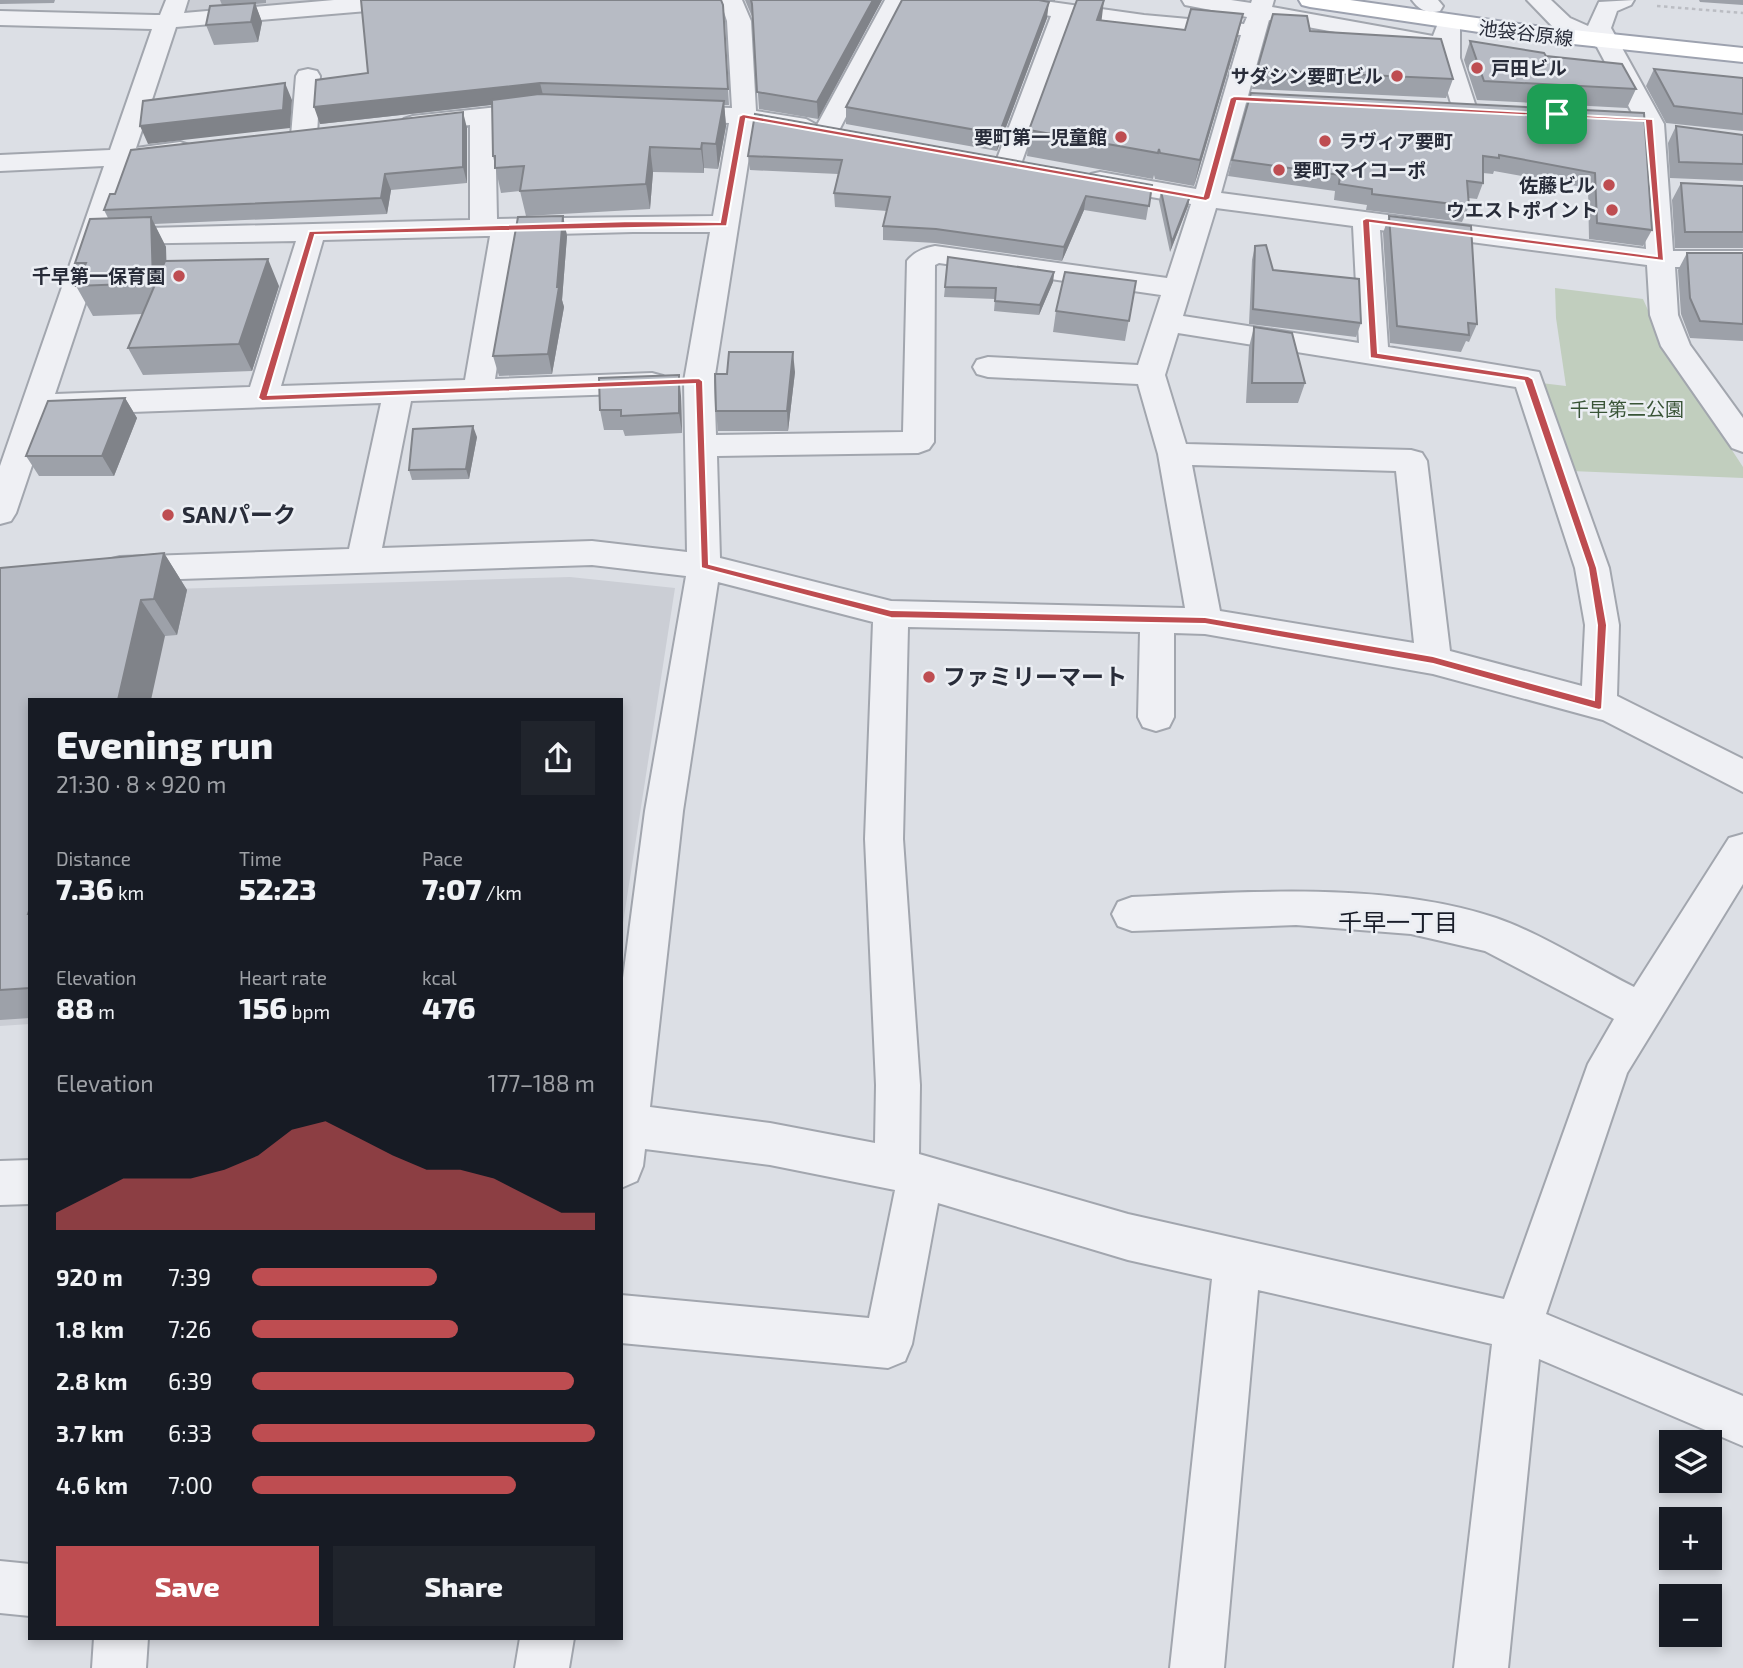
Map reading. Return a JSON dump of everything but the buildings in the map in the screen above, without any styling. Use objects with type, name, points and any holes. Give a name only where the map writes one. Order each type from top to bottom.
[{"type":"main road","name":"池袋谷原線","points":[[1310,0],[1604,35],[1743,55]]},
{"type":"main road","name":"池袋谷原線","points":[[1394,0],[1437,17],[1562,23]]},
{"type":"main road","name":"池袋谷原線","points":[[1604,35],[1743,40]]},
{"type":"street","points":[[0,18],[415,0]]},
{"type":"street","points":[[731,0],[739,21],[743,116],[699,381],[704,566],[664,811],[624,1145],[770,1144],[909,1172],[1128,1237],[1518,1326],[1743,1421]]},
{"type":"street","points":[[650,113],[743,116],[839,133],[896,0]]},
{"type":"street","points":[[992,0],[1185,28],[1258,14]]},
{"type":"street","points":[[1193,0],[1258,14],[1433,43],[1437,17]]},
{"type":"street","points":[[1538,0],[1562,23],[1604,35]]},
{"type":"street","points":[[1623,0],[1607,7],[1604,35],[1650,125],[1668,189],[1661,259],[1664,315],[1676,346],[1732,410],[1743,441]]},
{"type":"street","points":[[0,513],[164,27],[174,10]]},
{"type":"street","points":[[1034,168],[995,161],[1065,11]]},
{"type":"street","points":[[1205,621],[1174,454],[1150,374],[1206,199],[1248,99],[1258,14]]},
{"type":"street","points":[[1437,17],[1465,110]]},
{"type":"street","points":[[303,136],[308,76]]},
{"type":"street","points":[[386,127],[544,109],[570,110]]},
{"type":"street","points":[[1438,109],[1492,111]]},
{"type":"street","points":[[478,391],[494,227],[482,116]]},
{"type":"street","points":[[278,139],[331,133]]},
{"type":"street","points":[[0,163],[122,157],[200,148]]},
{"type":"street","points":[[1074,176],[1206,199],[1661,259],[1743,259]]},
{"type":"street","points":[[1366,220],[1374,356]]},
{"type":"street","points":[[94,238],[494,227],[724,224]]},
{"type":"street","points":[[262,398],[312,232]]},
{"type":"street","points":[[702,446],[918,442],[921,261],[934,254],[1176,288]]},
{"type":"street","points":[[1166,322],[1528,379],[1592,568],[1602,625],[1599,706]]},
{"type":"street","points":[[988,367],[1150,374]]},
{"type":"street","points":[[35,405],[699,381]]},
{"type":"street","points":[[363,561],[398,393]]},
{"type":"street","points":[[1174,454],[1411,461],[1433,660]]},
{"type":"street","points":[[84,570],[592,553],[704,566],[891,614],[1205,621],[1433,660],[1613,709],[1743,777]]},
{"type":"street","points":[[623,1319],[888,1344],[909,1172],[898,1085],[884,839],[891,614]]},
{"type":"street","points":[[1156,717],[1157,620]]},
{"type":"street","points":[[1481,1668],[1518,1326],[1609,1064],[1743,850]]},
{"type":"street","points":[[1132,914],[1296,908],[1411,917],[1493,935],[1642,1012]]},
{"type":"street","points":[[0,1183],[28,1182]]},
{"type":"street","points":[[1197,1668],[1237,1262]]},
{"type":"street","points":[[0,1587],[28,1590]]},
{"type":"street","points":[[119,1668],[121,1640]]},
{"type":"street","points":[[542,1668],[546,1640]]},
{"type":"path","points":[[1655,6],[1743,13]]},
{"type":"shaded area","points":[[185,0],[345,0],[183,13]]},
{"type":"shaded area","points":[[570,577],[675,588],[623,923],[623,698],[28,698],[28,1024],[0,1026],[2,594]]},
{"type":"green space","name":"千早第二公園","points":[[1555,288],[1643,299],[1665,348],[1743,467],[1743,478],[1571,471],[1541,383],[1566,386],[1556,318]]},
{"type":"place","name":"戸田ビル","points":[[1477,68]]},
{"type":"place","name":"サダシン要町ビル","points":[[1397,76]]},
{"type":"place","name":"要町第一児童館","points":[[1121,137]]},
{"type":"place","name":"ラヴィア要町","points":[[1325,141]]},
{"type":"place","name":"要町マイコーポ","points":[[1279,170]]},
{"type":"place","name":"佐藤ビル","points":[[1609,185]]},
{"type":"place","name":"ウエストポイント","points":[[1612,210]]},
{"type":"place","name":"千早第一保育園","points":[[179,276]]},
{"type":"place","name":"SANパーク","points":[[168,515]]},
{"type":"place","name":"ファミリーマート","points":[[929,677]]},
{"type":"district","name":"千早一丁目","points":[[1398,923]]},
{"type":"route","points":[[1234,98],[1557,114],[1649,119],[1661,259],[1366,220],[1374,356],[1528,379],[1592,568],[1602,625],[1599,706],[1433,660],[1205,621],[891,614],[704,566],[699,381],[262,398],[312,232],[724,224],[743,116],[1206,199],[1234,98]]}]
